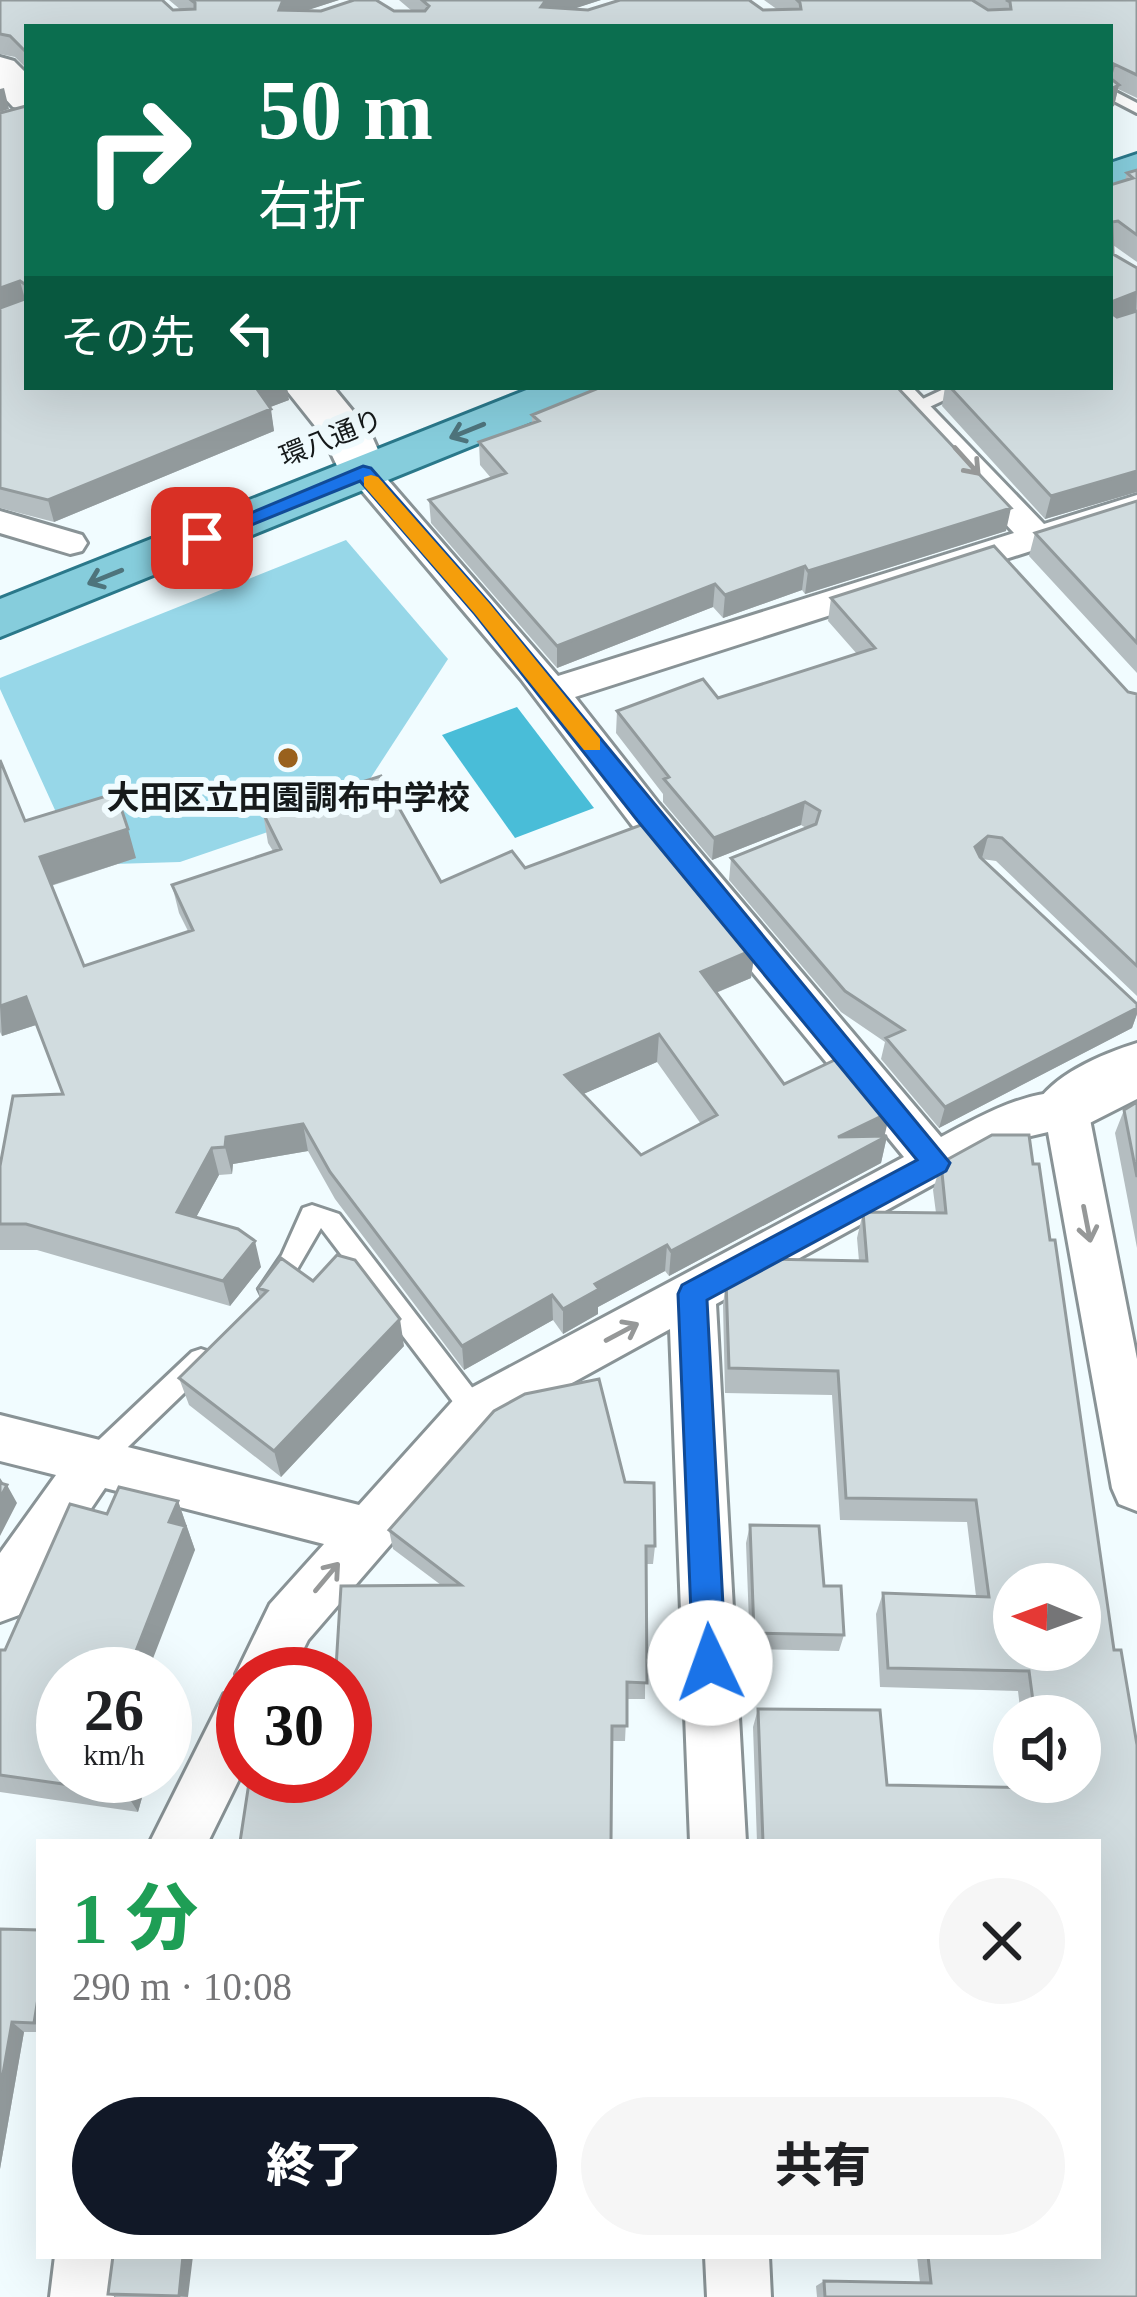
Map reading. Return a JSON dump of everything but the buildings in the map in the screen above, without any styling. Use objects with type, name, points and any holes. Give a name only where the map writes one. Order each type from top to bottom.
[{"type":"main road","name":"環八通り","points":[[0,619],[355,452],[456,390]]},
{"type":"main road","name":"環八通り","points":[[0,572],[70,542],[566,390]]},
{"type":"street","points":[[0,69],[22,111]]},
{"type":"street","points":[[310,390],[355,452],[551,691],[709,875],[936,1163]]},
{"type":"street","points":[[906,396],[1038,538]]},
{"type":"street","points":[[551,691],[1137,506]]},
{"type":"street","points":[[0,522],[70,542]]},
{"type":"street","points":[[998,550],[1028,584]]},
{"type":"street","points":[[276,1647],[289,1622],[475,1411],[1003,1125],[1066,1109],[1137,1068]]},
{"type":"street","points":[[1066,1109],[1137,1488]]},
{"type":"street","points":[[692,1294],[718,1839]]},
{"type":"street","points":[[0,1438],[366,1531]]},
{"type":"street","points":[[0,1597],[94,1462]]},
{"type":"street","points":[[180,1839],[216,1767]]},
{"type":"street","points":[[82,2297],[87,2259]]},
{"type":"street","points":[[737,2259],[740,2297]]},
{"type":"lane","points":[[906,396],[944,390]]},
{"type":"lane","points":[[260,1306],[292,1262],[312,1215],[330,1221],[475,1411]]},
{"type":"lane","points":[[94,1462],[228,1335]]},
{"type":"shaded area","points":[[346,540],[448,659],[355,802],[180,862],[80,865],[0,689],[0,678]]},
{"type":"shaded area","points":[[517,707],[594,808],[515,838],[442,735]]},
{"type":"slow traffic","points":[[371,482],[483,609],[592,745]]},
{"type":"place","name":"大田区立田園調布中学校","points":[[288,758]]},
{"type":"route","points":[[202,538],[363,472],[551,691],[645,814],[936,1163],[692,1294],[710,1663]]}]
